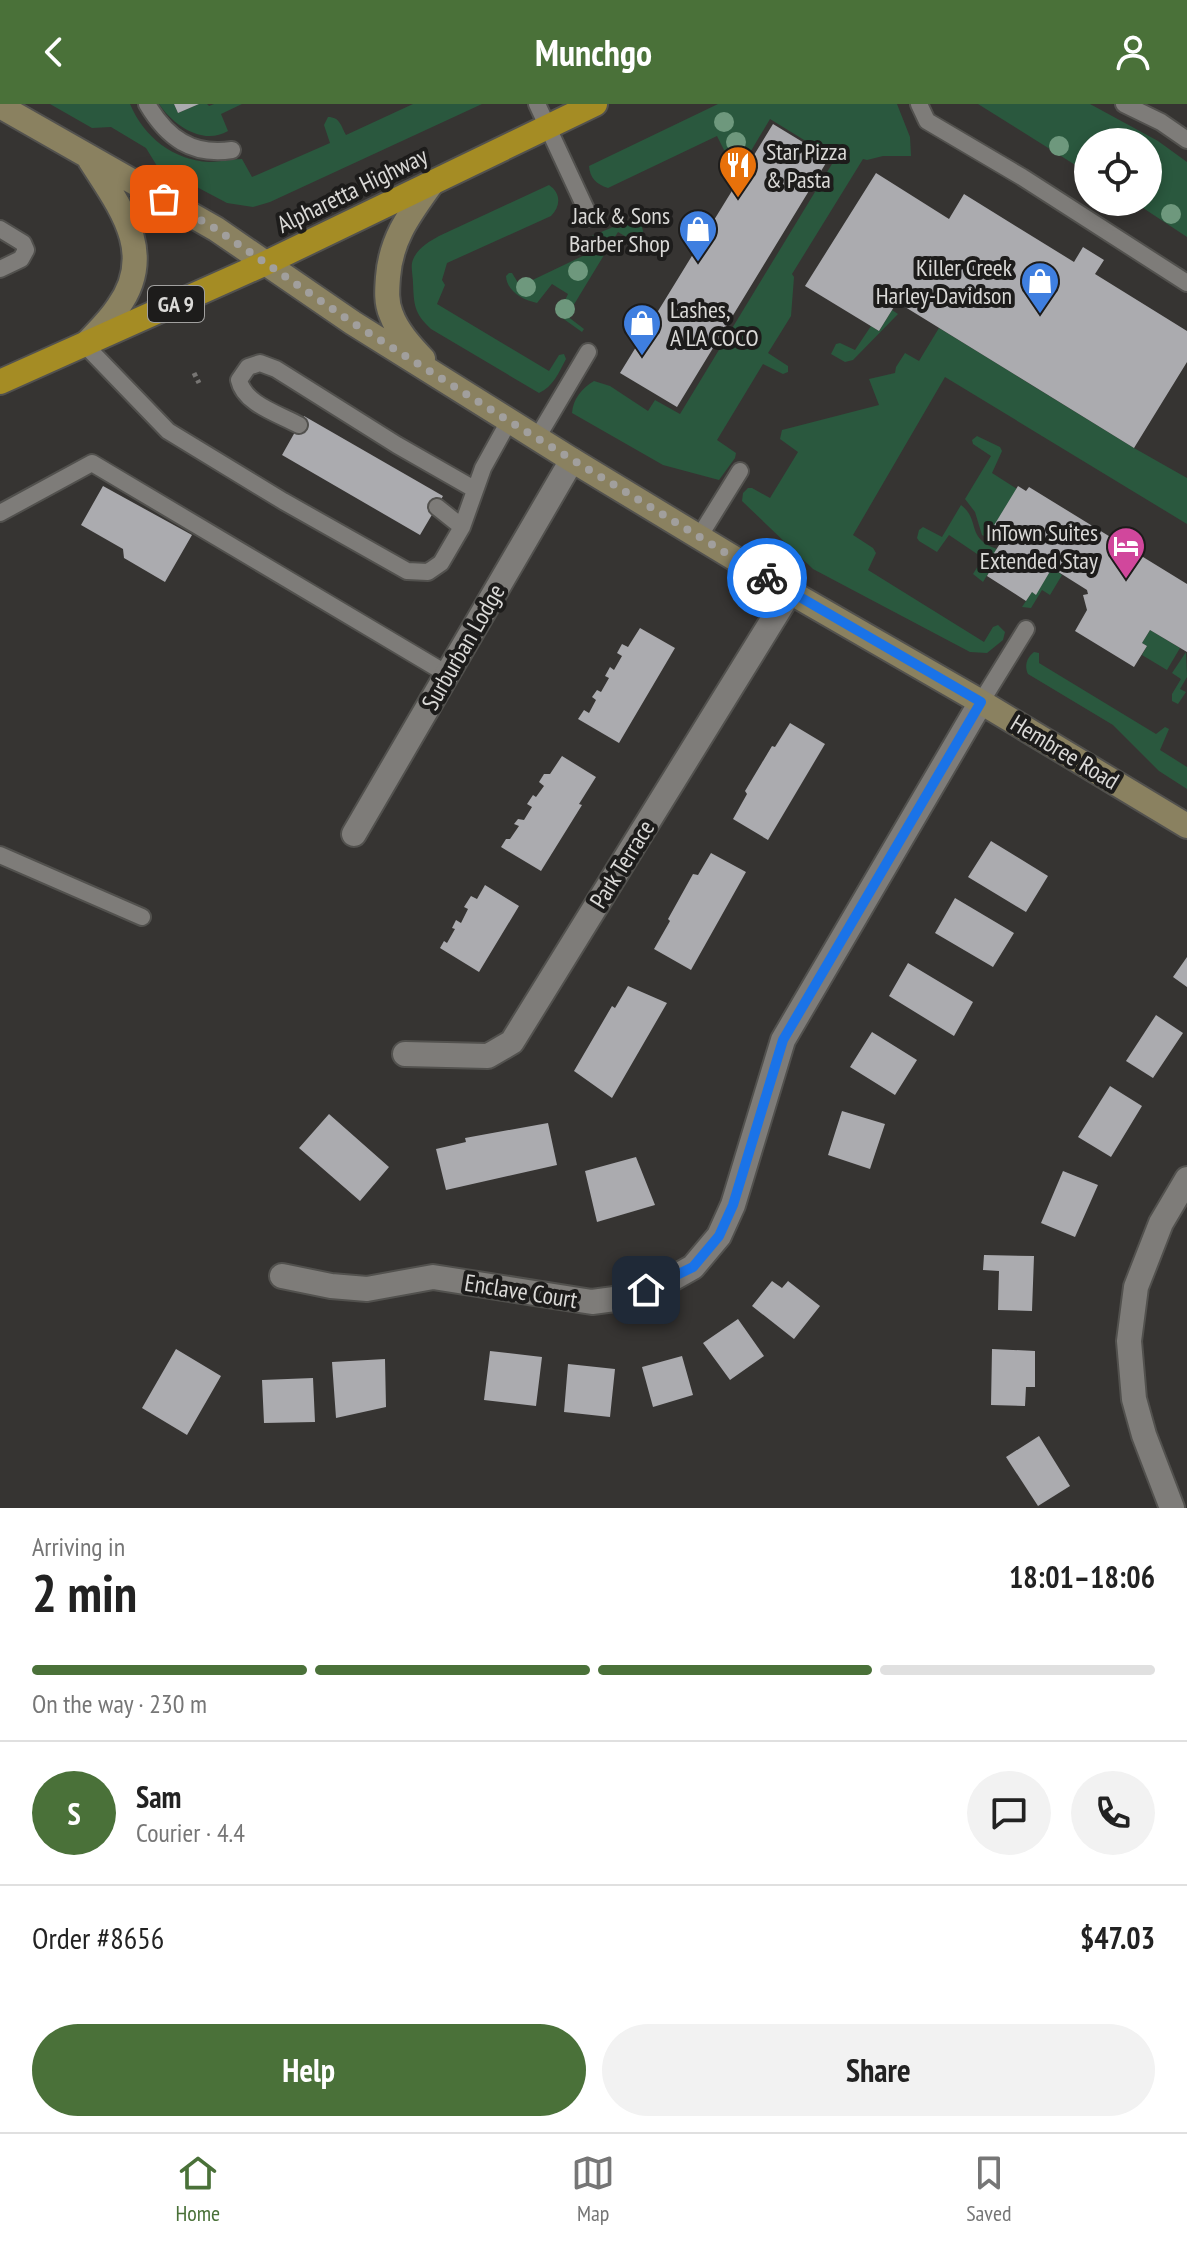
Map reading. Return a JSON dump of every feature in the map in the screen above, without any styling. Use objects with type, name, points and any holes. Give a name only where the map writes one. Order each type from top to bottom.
[{"type":"highway","name":"Alpharetta Highway","points":[[0,382],[266,263],[432,183],[542,115],[595,104]]},
{"type":"street","name":"Hembree Road","points":[[0,106],[216,229],[353,323],[572,460],[1187,826]]},
{"type":"street","points":[[85,345],[119,306],[135,276],[137,252],[130,228],[86,155]]},
{"type":"street","points":[[432,183],[395,241],[390,256],[386,295],[391,315],[408,342],[438,376]]},
{"type":"street","name":"Surburban Lodge","points":[[354,834],[572,460]]},
{"type":"street","name":"Park Terrace","points":[[405,1054],[488,1056],[512,1042],[790,592]]},
{"type":"street","name":"Enclave Court","points":[[282,1276],[331,1286],[367,1289],[433,1277],[592,1302],[622,1298],[670,1280],[693,1267],[719,1236],[733,1205],[783,1040],[981,702]]},
{"type":"street","points":[[1172,1508],[1144,1435],[1134,1399],[1129,1341],[1136,1287],[1161,1223],[1187,1179]]},
{"type":"lane","points":[[147,104],[169,132],[192,149],[215,153],[232,150]]},
{"type":"lane","points":[[919,104],[927,121],[1062,202],[1187,283]]},
{"type":"lane","points":[[1124,104],[1161,122],[1187,140]]},
{"type":"lane","points":[[542,115],[590,218]]},
{"type":"lane","points":[[0,229],[23,243],[26,250],[21,259],[0,269]]},
{"type":"lane","points":[[85,345],[168,431],[407,571],[428,572],[441,563],[462,527],[483,468],[509,421]]},
{"type":"lane","points":[[537,438],[588,352]]},
{"type":"lane","points":[[299,425],[251,400],[241,390],[239,380],[248,367],[260,363],[276,369],[474,489]]},
{"type":"lane","points":[[0,513],[92,463],[447,674]]},
{"type":"lane","points":[[699,537],[740,471]]},
{"type":"lane","points":[[437,507],[462,527]]},
{"type":"lane","points":[[981,702],[1026,629]]},
{"type":"lane","points":[[0,855],[142,917]]},
{"type":"path","points":[[194,373],[199,383]]},
{"type":"green space","points":[[50,104],[130,104],[143,127],[161,145],[196,160],[242,159],[252,177],[330,143],[324,125],[328,117],[338,120],[346,135],[413,104],[482,104],[270,202],[253,207],[227,203],[157,166],[146,148],[111,127],[92,128]]},
{"type":"green space","points":[[159,104],[174,104],[178,113],[199,104],[242,104],[221,114],[228,131],[209,136],[180,126]]},
{"type":"green space","points":[[718,104],[897,104],[910,137],[911,156],[863,159],[792,274],[791,316],[768,353],[788,366],[788,372],[783,374],[763,364],[717,440],[736,453],[719,480],[663,465],[572,413],[579,394],[594,381],[610,386],[648,411],[655,400],[680,414],[835,159],[770,119],[742,166],[728,158],[717,136],[608,188],[592,177],[589,166]]},
{"type":"green space","points":[[978,104],[1090,104],[1134,128],[1074,128],[1074,164]]},
{"type":"green space","points":[[1162,144],[1187,162],[1187,237],[1155,216],[1162,216]]},
{"type":"green space","points":[[549,185],[556,192],[558,200],[551,216],[447,263],[442,280],[445,285],[437,304],[549,371],[559,355],[564,354],[566,359],[555,379],[539,393],[431,329],[416,308],[412,265],[419,250],[435,238]]},
{"type":"green space","points":[[632,219],[641,223],[642,237],[633,241],[618,232],[567,316],[584,329],[582,332],[558,315],[568,294],[552,284],[537,303],[521,297],[509,287],[506,276],[509,273],[520,286],[589,253],[585,243],[587,238]]},
{"type":"green space","points":[[892,310],[898,314],[853,360],[845,362],[831,354],[836,344],[840,343],[855,350],[871,326],[879,331]]},
{"type":"green space","points":[[939,328],[1187,478],[1187,524],[945,377],[853,535],[876,553],[868,570],[984,642],[993,627],[998,625],[1005,632],[1003,640],[987,653],[970,652],[813,569],[742,501],[743,493],[748,488],[770,498],[798,452],[780,439],[782,430],[879,405],[869,379],[895,373],[905,353],[919,361]]},
{"type":"green space","points":[[977,436],[1000,447],[1002,451],[992,473],[1017,489],[993,527],[1001,532],[1003,539],[1000,544],[982,535],[975,512],[965,499],[991,456],[973,444],[972,440]]},
{"type":"green space","points":[[961,505],[971,517],[981,540],[997,549],[988,564],[992,567],[983,582],[973,574],[983,558],[949,535],[937,552],[917,538],[923,527],[942,537]]},
{"type":"green space","points":[[1052,568],[1062,575],[1050,595],[1042,590],[1031,608],[1022,607],[1032,592],[1036,594]]},
{"type":"green space","points":[[1150,630],[1180,648],[1167,670],[1142,655],[1147,646],[1142,643]]},
{"type":"green space","points":[[1034,652],[1039,653],[1039,663],[1156,734],[1165,727],[1169,729],[1160,750],[1187,767],[1187,789],[1159,771],[1113,725],[1028,674],[1027,662]]},
{"type":"green space","points":[[1186,652],[1187,677],[1180,689],[1186,692],[1178,704],[1172,701],[1172,694],[1181,679],[1172,673]]},
{"type":"building","points":[[174,104],[199,104],[178,113]]},
{"type":"building","points":[[773,124],[829,158],[677,407],[620,373]]},
{"type":"building","name":"Killer Creek Harley-Davidson","points":[[876,173],[949,219],[964,194],[1074,262],[1083,247],[1104,260],[1095,274],[1187,331],[1187,362],[1134,448],[897,302],[879,331],[805,286]]},
{"type":"building","points":[[304,416],[443,496],[420,535],[282,455]]},
{"type":"building","points":[[103,486],[192,535],[165,582],[124,558],[123,549],[81,525]]},
{"type":"building","name":"InTown Suites Extended Stay","points":[[1018,486],[1026,491],[1029,487],[1187,584],[1187,652],[1150,630],[1142,643],[1147,646],[1134,667],[1075,631],[1087,610],[1083,595],[1088,594],[1087,590],[1052,568],[1036,595],[1032,592],[1026,601],[987,576],[992,567],[987,564],[1003,539],[999,536],[1001,532],[993,527]]},
{"type":"building","points":[[640,628],[675,648],[619,743],[578,719],[584,710],[589,713],[596,700],[592,697],[597,690],[601,692],[609,678],[605,676],[610,667],[614,670],[622,656],[617,653],[622,644],[628,647]]},
{"type":"building","points":[[790,723],[825,744],[768,840],[733,819],[747,794],[745,791]]},
{"type":"building","points":[[562,756],[596,777],[541,871],[501,847],[519,826],[514,824],[518,819],[524,820],[532,807],[527,804],[544,786],[539,782],[544,774],[550,774]]},
{"type":"building","points":[[991,841],[1048,876],[1026,912],[968,877]]},
{"type":"building","points":[[711,853],[746,872],[691,970],[654,949],[693,874],[698,875]]},
{"type":"building","points":[[485,885],[519,906],[479,972],[440,948],[455,929],[452,928],[456,920],[461,923],[468,909],[464,907],[471,896],[477,899]]},
{"type":"building","points":[[955,898],[1014,933],[993,967],[935,933]]},
{"type":"building","points":[[1187,957],[1187,987],[1173,977]]},
{"type":"building","points":[[908,963],[973,1002],[954,1036],[889,996]]},
{"type":"building","points":[[628,986],[667,1003],[612,1098],[574,1071],[612,1006],[615,1008]]},
{"type":"building","points":[[1156,1015],[1183,1033],[1153,1078],[1126,1061]]},
{"type":"building","points":[[872,1032],[917,1060],[895,1095],[850,1067]]},
{"type":"building","points":[[1110,1086],[1142,1106],[1111,1157],[1078,1137]]},
{"type":"building","points":[[842,1111],[885,1124],[870,1169],[828,1155]]},
{"type":"building","points":[[329,1114],[389,1167],[360,1201],[299,1148]]},
{"type":"building","points":[[548,1123],[557,1165],[446,1190],[436,1149],[466,1142],[465,1138]]},
{"type":"building","points":[[636,1157],[655,1205],[597,1222],[585,1171]]},
{"type":"building","points":[[1063,1171],[1098,1185],[1075,1237],[1041,1223]]},
{"type":"building","points":[[984,1255],[1034,1256],[1032,1311],[998,1310],[999,1271],[983,1270]]},
{"type":"building","points":[[772,1281],[782,1288],[788,1281],[820,1306],[794,1339],[752,1306]]},
{"type":"building","points":[[738,1319],[764,1356],[730,1380],[703,1343]]},
{"type":"building","points":[[176,1349],[221,1376],[187,1435],[142,1408]]},
{"type":"building","points":[[992,1349],[1035,1351],[1035,1387],[1026,1387],[1025,1406],[991,1405]]},
{"type":"building","points":[[490,1351],[542,1357],[536,1406],[484,1400]]},
{"type":"building","points":[[682,1356],[693,1395],[653,1407],[642,1367]]},
{"type":"building","points":[[385,1359],[386,1407],[336,1418],[332,1362]]},
{"type":"building","points":[[568,1364],[615,1369],[610,1417],[564,1412]]},
{"type":"building","points":[[313,1378],[315,1422],[264,1423],[262,1380]]},
{"type":"building","points":[[1039,1436],[1070,1486],[1038,1506],[1006,1457]]},
{"type":"way so far","points":[[164,199],[216,229],[353,323],[767,578]]},
{"type":"place","name":"Star Pizza & Pasta","points":[[738,199]]},
{"type":"place","name":"Jack & Sons Barber Shop","points":[[698,263]]},
{"type":"place","name":"Killer Creek Harley-Davidson","points":[[1040,315]]},
{"type":"place","name":"Lashes, A LA COCO","points":[[642,357]]},
{"type":"place","name":"InTown Suites Extended Stay","points":[[1126,580]]},
{"type":"route","points":[[646,1290],[693,1267],[719,1236],[733,1205],[783,1040],[981,702],[767,578]]}]
